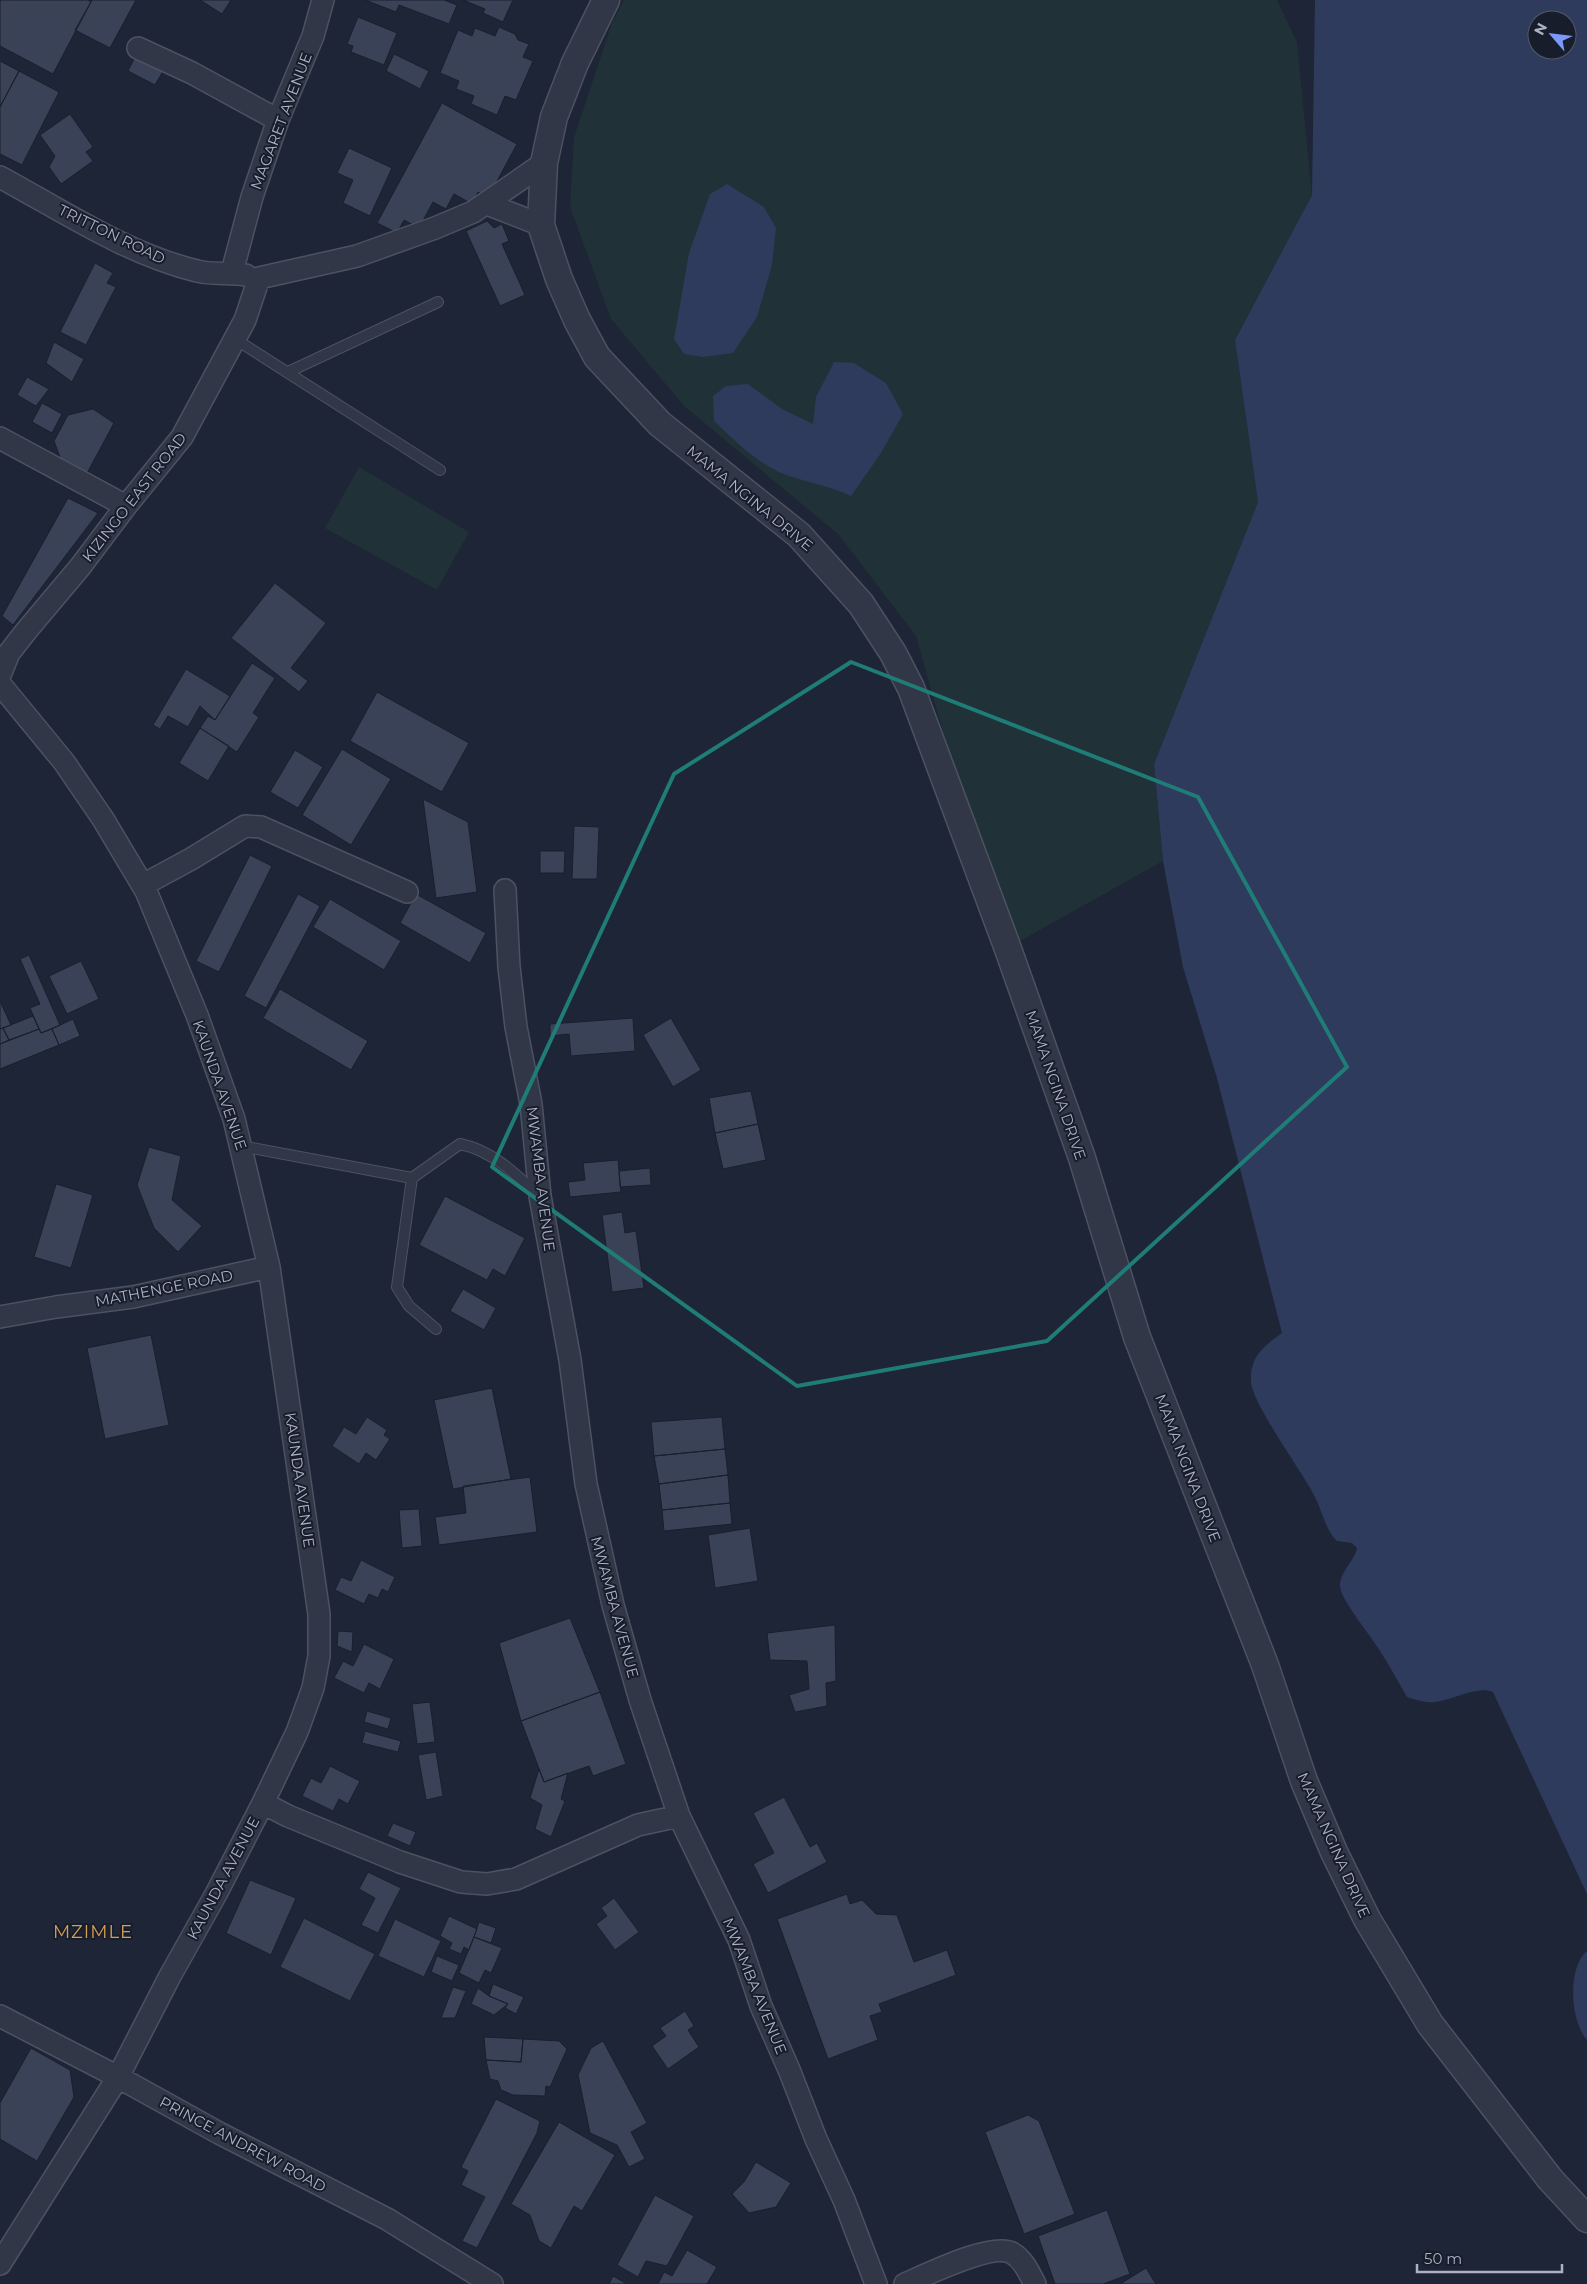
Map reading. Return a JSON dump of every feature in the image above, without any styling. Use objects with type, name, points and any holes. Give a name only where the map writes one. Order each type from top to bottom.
[{"type":"street","name":"MAGARET AVENUE","points":[[232,272],[252,197],[278,120],[313,36],[323,0]]},
{"type":"street","name":"MAMA NGINA DRIVE","points":[[606,0],[575,63],[554,117],[544,163],[541,225],[559,279],[577,320],[598,357],[660,424],[799,535],[816,552],[861,604],[893,653],[911,688],[1008,949],[1082,1158],[1137,1337],[1265,1665],[1304,1781],[1334,1852],[1367,1920],[1430,2024],[1550,2179],[1587,2219]]},
{"type":"street","points":[[138,48],[192,73],[278,120]]},
{"type":"street","points":[[259,278],[357,256],[435,228],[473,212],[544,163]]},
{"type":"street","name":"TRITTON ROAD","points":[[0,177],[144,253],[199,272],[232,272],[259,278]]},
{"type":"street","points":[[486,204],[541,225]]},
{"type":"street","name":"KIZINGO EAST ROAD","points":[[1,686],[9,653],[182,438],[236,339],[245,320],[259,278]]},
{"type":"street","points":[[0,438],[126,506]]},
{"type":"street","name":"KAUNDA AVENUE","points":[[0,2264],[118,2077],[170,1976],[216,1894],[296,1732],[314,1688],[319,1656],[319,1622],[269,1267],[234,1119],[197,1015],[143,885],[103,819],[64,762],[1,686]]},
{"type":"street","points":[[143,885],[192,859],[245,826],[261,827],[407,892]]},
{"type":"street","name":"MWAMBA AVENUE","points":[[505,890],[509,967],[516,1027],[531,1104],[540,1196],[570,1360],[578,1433],[594,1527],[623,1643],[679,1816],[739,1940],[761,2006],[844,2200],[876,2284]]},
{"type":"street","name":"MATHENGE ROAD","points":[[0,1317],[56,1307],[133,1298],[269,1267]]},
{"type":"street","points":[[262,1803],[288,1816],[400,1862],[461,1882],[487,1884],[516,1879],[638,1825],[679,1816]]},
{"type":"street","name":"PRINCE ANDREW ROAD","points":[[0,2016],[118,2077],[219,2133],[387,2219],[485,2282]]},
{"type":"street","points":[[905,2284],[978,2254],[1010,2252],[1021,2259],[1035,2284]]},
{"type":"lane","points":[[288,372],[438,302]]},
{"type":"lane","points":[[236,339],[440,470]]},
{"type":"lane","points":[[241,1146],[412,1178],[460,1144],[477,1148],[517,1175],[540,1196]]},
{"type":"lane","points":[[412,1178],[397,1287],[410,1306],[436,1329]]},
{"type":"highlighted area","points":[[851,662],[1198,797],[1347,1067],[1047,1341],[797,1386],[492,1167],[674,774]]},
{"type":"shaded area","points":[[624,0],[1277,0],[1297,42],[1312,195],[1235,340],[1258,502],[1154,764],[1163,861],[1004,950],[916,636],[839,535],[684,406],[611,319],[570,207],[574,137],[612,23]]},
{"type":"shaded area","points":[[359,467],[469,532],[437,590],[325,528]]},
{"type":"water","points":[[1315,0],[1587,0],[1587,1894],[1493,1692],[1480,1690],[1435,1702],[1424,1702],[1407,1697],[1384,1657],[1341,1592],[1342,1576],[1354,1557],[1357,1548],[1352,1543],[1337,1541],[1333,1537],[1309,1486],[1268,1421],[1253,1391],[1251,1372],[1259,1352],[1282,1333],[1217,1078],[1183,967],[1163,861],[1154,764],[1258,502],[1235,340],[1312,195]]},
{"type":"water","points":[[727,184],[764,207],[776,228],[772,265],[757,317],[733,353],[703,357],[684,354],[674,339],[689,253],[710,194]]},
{"type":"water","points":[[834,362],[854,363],[886,383],[903,414],[881,453],[851,496],[789,476],[771,468],[745,450],[714,421],[713,396],[726,386],[748,384],[782,409],[813,424],[816,397]]},
{"type":"water","points":[[1587,1951],[1587,2040],[1577,2020],[1573,1995],[1576,1969]]},
{"type":"building","points":[[0,0],[88,0],[91,2],[53,74],[0,46]]},
{"type":"building","points":[[92,0],[136,0],[110,48],[75,30]]},
{"type":"building","points":[[200,0],[231,0],[222,14]]},
{"type":"building","points":[[365,0],[444,0],[457,5],[449,24],[399,5],[396,12]]},
{"type":"building","points":[[463,0],[513,0],[503,22],[483,13],[485,9]]},
{"type":"building","points":[[358,17],[397,33],[384,65],[351,52],[353,46],[347,44]]},
{"type":"building","points":[[499,27],[515,34],[518,40],[529,44],[523,57],[533,61],[516,100],[505,96],[497,115],[471,104],[474,96],[456,89],[459,81],[440,73],[458,30],[472,36],[475,28],[495,36]]},
{"type":"building","points":[[138,51],[166,66],[155,85],[128,71]]},
{"type":"building","points":[[394,54],[429,71],[420,89],[386,71]]},
{"type":"building","points":[[0,61],[19,71],[0,107]]},
{"type":"building","points":[[19,71],[59,92],[22,165],[0,154],[0,107]]},
{"type":"building","points":[[442,103],[517,144],[488,198],[478,192],[472,204],[454,194],[446,209],[433,202],[419,228],[404,220],[397,233],[377,223]]},
{"type":"building","points":[[70,114],[93,147],[86,152],[93,161],[61,184],[49,167],[55,156],[40,135]]},
{"type":"building","points":[[349,148],[392,168],[370,216],[343,203],[353,180],[337,173]]},
{"type":"building","points":[[487,221],[494,228],[502,224],[509,241],[502,244],[525,295],[500,306],[466,231]]},
{"type":"building","points":[[95,263],[113,273],[107,283],[116,287],[86,345],[60,332]]},
{"type":"building","points":[[54,342],[84,359],[72,382],[46,363]]},
{"type":"building","points":[[27,377],[49,389],[36,406],[17,395]]},
{"type":"building","points":[[42,403],[62,414],[52,433],[32,422]]},
{"type":"building","points":[[93,409],[114,423],[85,477],[63,465],[54,441],[68,415]]},
{"type":"building","points":[[68,498],[98,513],[13,625],[2,616]]},
{"type":"building","points":[[275,583],[326,623],[291,668],[308,681],[299,692],[231,638]]},
{"type":"building","points":[[252,663],[275,678],[253,713],[259,717],[237,752],[200,728],[208,716],[215,720]]},
{"type":"building","points":[[186,669],[230,696],[215,720],[200,706],[188,727],[168,716],[160,729],[153,725]]},
{"type":"building","points":[[377,692],[469,743],[442,792],[350,741]]},
{"type":"building","points":[[200,728],[229,746],[208,781],[179,763]]},
{"type":"building","points":[[342,749],[391,779],[351,845],[302,815]]},
{"type":"building","points":[[295,750],[323,767],[298,808],[270,792]]},
{"type":"building","points":[[423,799],[468,822],[477,892],[436,898]]},
{"type":"building","points":[[574,826],[599,827],[597,879],[572,879]]},
{"type":"building","points":[[540,851],[565,851],[564,873],[540,873]]},
{"type":"building","points":[[250,855],[272,866],[219,972],[196,961]]},
{"type":"building","points":[[298,894],[320,906],[266,1008],[244,996]]},
{"type":"building","points":[[416,894],[486,933],[470,963],[400,923]]},
{"type":"building","points":[[330,899],[401,941],[384,970],[313,927]]},
{"type":"building","points":[[29,955],[60,1025],[41,1033],[30,1008],[40,1004],[20,959]]},
{"type":"building","points":[[81,961],[99,999],[67,1014],[49,976]]},
{"type":"building","points":[[280,989],[368,1041],[351,1070],[263,1018]]},
{"type":"building","points":[[0,1001],[11,1025],[0,1029]]},
{"type":"building","points":[[33,1016],[39,1029],[9,1040],[3,1028]]},
{"type":"building","points":[[633,1018],[635,1051],[571,1056],[569,1034],[550,1036],[550,1024]]},
{"type":"building","points":[[671,1018],[701,1070],[673,1087],[643,1035]]},
{"type":"building","points":[[73,1019],[80,1036],[59,1045],[52,1029]]},
{"type":"building","points":[[3,1028],[9,1040],[0,1044],[0,1029]]},
{"type":"building","points":[[39,1029],[41,1033],[52,1029],[59,1045],[0,1069],[0,1044]]},
{"type":"building","points":[[751,1091],[758,1124],[715,1133],[709,1098]]},
{"type":"building","points":[[758,1124],[766,1160],[723,1169],[715,1133]]},
{"type":"building","points":[[149,1147],[181,1156],[172,1200],[202,1226],[178,1252],[154,1228],[137,1185]]},
{"type":"building","points":[[618,1160],[621,1192],[570,1197],[568,1182],[585,1180],[583,1163]]},
{"type":"building","points":[[650,1168],[651,1185],[620,1187],[619,1171]]},
{"type":"building","points":[[56,1184],[93,1195],[71,1268],[34,1257]]},
{"type":"building","points":[[445,1196],[525,1238],[505,1276],[493,1269],[487,1280],[419,1245]]},
{"type":"building","points":[[622,1212],[625,1233],[636,1231],[644,1288],[612,1292],[602,1215]]},
{"type":"building","points":[[463,1289],[496,1308],[484,1330],[450,1311]]},
{"type":"building","points":[[151,1335],[169,1425],[105,1439],[87,1348]]},
{"type":"building","points":[[492,1388],[511,1479],[453,1489],[434,1400]]},
{"type":"building","points":[[367,1417],[387,1430],[384,1435],[390,1439],[376,1460],[366,1453],[359,1464],[332,1446],[344,1427],[356,1434]]},
{"type":"building","points":[[722,1417],[725,1449],[654,1456],[651,1422]]},
{"type":"building","points":[[725,1449],[728,1475],[659,1484],[654,1456]]},
{"type":"building","points":[[728,1475],[730,1503],[662,1510],[659,1484]]},
{"type":"building","points":[[530,1477],[537,1532],[439,1545],[435,1517],[466,1513],[463,1486]]},
{"type":"building","points":[[730,1503],[732,1524],[664,1531],[662,1510]]},
{"type":"building","points":[[419,1509],[422,1546],[402,1548],[399,1510]]},
{"type":"building","points":[[750,1528],[758,1581],[715,1588],[708,1535]]},
{"type":"building","points":[[361,1560],[395,1577],[388,1592],[382,1589],[378,1598],[369,1594],[364,1604],[335,1590],[341,1577],[351,1581]]},
{"type":"building","points":[[570,1618],[600,1692],[521,1721],[499,1643]]},
{"type":"building","points":[[835,1625],[836,1681],[826,1683],[827,1706],[795,1712],[789,1695],[809,1689],[807,1661],[770,1660],[767,1633]]},
{"type":"building","points":[[338,1631],[353,1632],[352,1652],[337,1646]]},
{"type":"building","points":[[364,1644],[394,1659],[380,1689],[369,1683],[364,1693],[334,1678],[343,1661],[353,1666]]},
{"type":"building","points":[[600,1692],[626,1764],[593,1776],[589,1766],[544,1782],[521,1721]]},
{"type":"building","points":[[430,1702],[435,1742],[417,1744],[412,1704]]},
{"type":"building","points":[[367,1711],[391,1718],[388,1729],[364,1722]]},
{"type":"building","points":[[365,1731],[401,1741],[398,1752],[362,1743]]},
{"type":"building","points":[[436,1752],[443,1796],[426,1800],[418,1755]]},
{"type":"building","points":[[330,1766],[360,1781],[348,1804],[339,1799],[333,1811],[302,1796],[311,1778],[321,1783]]},
{"type":"building","points":[[539,1769],[544,1782],[568,1773],[561,1799],[565,1801],[551,1837],[535,1829],[542,1805],[530,1798]]},
{"type":"building","points":[[784,1797],[810,1847],[817,1843],[827,1862],[768,1893],[753,1864],[774,1853],[753,1813]]},
{"type":"building","points":[[393,1823],[416,1832],[410,1846],[387,1836]]},
{"type":"building","points":[[368,1872],[401,1888],[378,1933],[361,1925],[375,1898],[359,1889]]},
{"type":"building","points":[[250,1880],[296,1898],[271,1955],[226,1933]]},
{"type":"building","points":[[847,1894],[850,1904],[862,1900],[876,1914],[897,1915],[914,1962],[947,1950],[956,1975],[879,2004],[882,2012],[870,2016],[878,2040],[828,2059],[777,1919]]},
{"type":"building","points":[[614,1898],[639,1932],[615,1950],[596,1924],[607,1916],[601,1908]]},
{"type":"building","points":[[449,1916],[477,1929],[469,1950],[464,1947],[461,1954],[449,1949],[452,1943],[440,1936]]},
{"type":"building","points":[[304,1918],[375,1954],[350,2001],[280,1967]]},
{"type":"building","points":[[395,1919],[441,1941],[424,1977],[378,1956]]},
{"type":"building","points":[[479,1922],[496,1928],[491,1943],[474,1937]]},
{"type":"building","points":[[474,1937],[502,1948],[491,1973],[485,1970],[479,1983],[459,1973]]},
{"type":"building","points":[[437,1956],[459,1965],[452,1981],[431,1972]]},
{"type":"building","points":[[493,1984],[524,1997],[516,2014],[505,2008],[508,2004],[489,1996]]},
{"type":"building","points":[[453,1987],[466,1991],[455,2018],[441,2018]]},
{"type":"building","points":[[478,1988],[489,1996],[508,2004],[494,2015],[471,2004]]},
{"type":"building","points":[[685,2011],[694,2026],[688,2030],[699,2047],[668,2069],[652,2046],[666,2036],[660,2028]]},
{"type":"building","points":[[484,2037],[523,2039],[521,2062],[486,2060]]},
{"type":"building","points":[[523,2039],[559,2041],[567,2049],[550,2087],[546,2086],[545,2096],[513,2095],[501,2090],[498,2081],[490,2079],[486,2060],[521,2062]]},
{"type":"building","points":[[603,2041],[647,2123],[631,2132],[645,2159],[629,2167],[617,2145],[590,2133],[578,2075],[591,2048]]},
{"type":"building","points":[[31,2048],[70,2070],[74,2097],[37,2161],[0,2139],[0,2103]]},
{"type":"building","points":[[496,2099],[540,2121],[537,2133],[477,2248],[462,2241],[485,2197],[461,2185],[468,2171],[461,2167]]},
{"type":"building","points":[[1028,2115],[1039,2121],[1075,2214],[1024,2234],[985,2132]]},
{"type":"building","points":[[559,2122],[615,2155],[582,2211],[574,2206],[551,2248],[539,2241],[530,2215],[511,2204]]},
{"type":"building","points":[[756,2162],[791,2183],[776,2207],[749,2213],[732,2194],[744,2182]]},
{"type":"building","points":[[655,2195],[694,2216],[667,2266],[646,2261],[638,2277],[617,2265]]},
{"type":"building","points":[[1107,2210],[1130,2274],[1103,2284],[1055,2284],[1038,2236]]},
{"type":"building","points":[[687,2250],[717,2267],[707,2284],[658,2284],[664,2272],[672,2276]]},
{"type":"building","points":[[1146,2268],[1156,2284],[1120,2284]]},
{"type":"building","points":[[613,2276],[627,2284],[609,2284]]},
{"type":"district","name":"MZIMLE","points":[[93,1932]]}]
